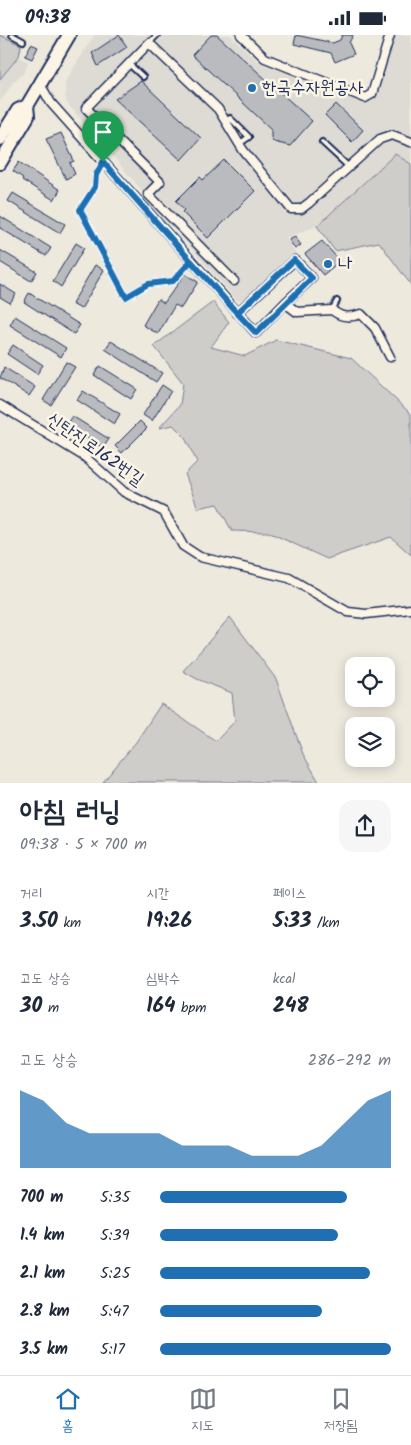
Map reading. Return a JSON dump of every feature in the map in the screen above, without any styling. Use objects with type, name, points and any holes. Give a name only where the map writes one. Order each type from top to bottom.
[{"type":"main road","points":[[0,139],[18,110],[27,106],[70,35]]},
{"type":"main road","points":[[0,163],[28,116],[27,106]]},
{"type":"street","points":[[241,35],[265,58],[365,98],[372,93],[390,35]]},
{"type":"street","points":[[234,281],[148,194],[160,182],[86,108],[149,43],[218,109],[240,144],[291,209],[301,209],[309,203],[380,139],[392,135],[411,142]]},
{"type":"street","points":[[40,84],[51,103],[237,313],[256,333],[312,278],[294,260],[237,313]]},
{"type":"street","points":[[285,303],[297,312],[332,310],[338,315],[348,318],[362,314],[375,328],[390,357]]},
{"type":"street","name":"신탄진로162번길","points":[[0,405],[85,457],[124,492],[164,512],[183,546],[200,557],[289,578],[348,611],[366,614],[411,609]]},
{"type":"lane","points":[[12,35],[23,41]]},
{"type":"lane","points":[[149,43],[157,35]]},
{"type":"lane","points":[[129,64],[143,77]]},
{"type":"lane","points":[[226,121],[230,118],[249,137],[240,144]]},
{"type":"lane","points":[[322,142],[349,167]]},
{"type":"lane","points":[[103,162],[96,175],[95,187],[80,210],[126,297],[148,284],[173,281],[191,261]]},
{"type":"lane","points":[[332,310],[337,301]]},
{"type":"shaded area","points":[[0,35],[6,35],[23,44],[20,57],[28,62],[25,72],[13,82],[0,102]]},
{"type":"shaded area","points":[[0,35],[21,45],[19,56],[0,79]]},
{"type":"shaded area","points":[[94,35],[230,35],[260,63],[371,103],[394,35],[411,35],[411,164],[395,154],[317,226],[286,238],[296,254],[248,301],[236,300],[66,102],[65,82]]},
{"type":"shaded area","points":[[395,154],[411,164],[411,285],[379,242],[335,251],[317,226]]},
{"type":"shaded area","points":[[213,302],[229,322],[211,347],[245,356],[276,340],[351,358],[411,414],[411,555],[391,537],[327,559],[268,532],[232,531],[217,504],[198,508],[185,474],[197,462],[184,436],[173,425],[159,428],[180,405],[183,383],[154,346]]},
{"type":"shaded area","points":[[230,617],[276,679],[303,754],[319,782],[103,782],[136,742],[161,704],[216,741],[235,721],[232,693],[197,679],[183,671]]},
{"type":"building","points":[[119,35],[127,47],[98,66],[92,53]]},
{"type":"building","name":"한국수자원공사","points":[[211,35],[217,35],[312,121],[290,146],[274,142],[271,138],[271,129],[192,55]]},
{"type":"building","points":[[296,35],[333,43],[340,40],[342,35],[353,35],[349,43],[354,54],[335,62],[331,53],[294,44]]},
{"type":"building","points":[[31,44],[38,47],[32,59],[25,56]]},
{"type":"building","points":[[141,81],[201,138],[181,160],[115,99]]},
{"type":"building","points":[[336,104],[363,130],[352,142],[325,115]]},
{"type":"building","points":[[61,133],[74,161],[70,163],[75,174],[66,179],[46,139]]},
{"type":"building","points":[[224,160],[255,191],[208,238],[182,212],[184,210],[176,201],[200,177],[203,180]]},
{"type":"building","points":[[19,162],[60,190],[54,200],[22,180],[23,178],[13,171]]},
{"type":"building","points":[[13,193],[65,224],[60,233],[8,201]]},
{"type":"building","points":[[0,216],[51,248],[46,256],[0,228]]},
{"type":"building","points":[[295,237],[301,245],[295,249],[289,240]]},
{"type":"building","points":[[322,241],[340,261],[323,275],[305,254]]},
{"type":"building","points":[[76,243],[84,248],[61,287],[53,281]]},
{"type":"building","points":[[0,250],[37,272],[31,281],[0,262]]},
{"type":"building","points":[[95,265],[104,270],[81,309],[72,304]]},
{"type":"building","points":[[185,274],[198,282],[181,308],[175,305],[158,334],[143,325],[158,299],[164,303]]},
{"type":"building","points":[[0,284],[16,294],[10,303],[0,297]]},
{"type":"building","points":[[29,293],[80,325],[74,334],[24,302]]},
{"type":"building","points":[[15,316],[66,348],[61,357],[10,325]]},
{"type":"building","points":[[111,341],[162,373],[156,382],[105,349]]},
{"type":"building","points":[[13,345],[43,365],[37,374],[7,354]]},
{"type":"building","points":[[66,362],[75,367],[51,405],[43,400]]},
{"type":"building","points":[[100,366],[137,389],[131,399],[94,375]]},
{"type":"building","points":[[4,367],[35,387],[29,396],[0,378]]},
{"type":"building","points":[[162,385],[171,391],[152,421],[143,415]]},
{"type":"building","points":[[83,391],[120,414],[114,424],[77,400]]},
{"type":"building","points":[[72,416],[109,439],[103,448],[66,425]]},
{"type":"building","points":[[140,421],[147,428],[122,453],[115,446]]},
{"type":"place","name":"한국수자원공사","points":[[252,88]]},
{"type":"place","name":"나","points":[[328,264]]},
{"type":"route","points":[[103,162],[96,175],[95,187],[80,210],[126,297],[148,284],[173,281],[191,261],[237,313],[294,260],[312,278],[256,333],[237,313],[191,261],[103,162]]}]
